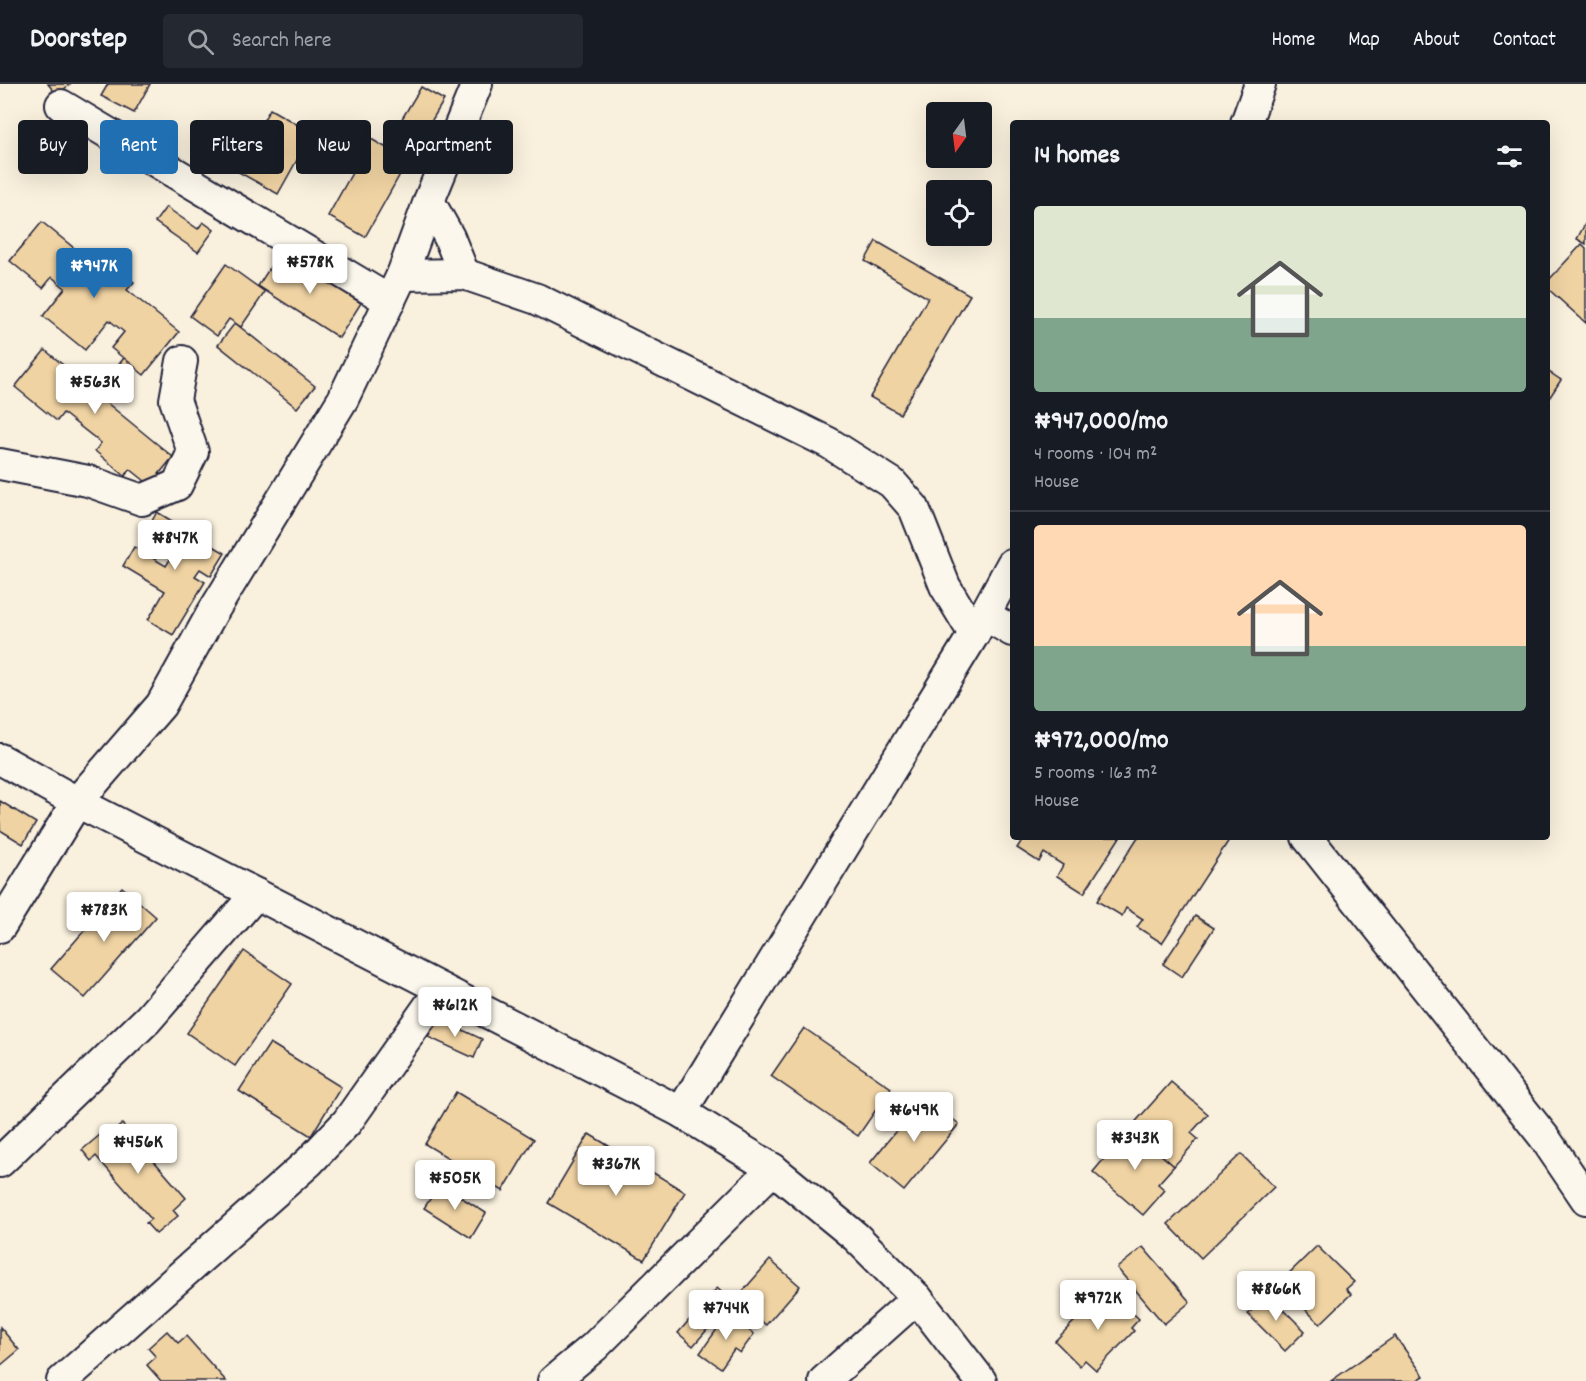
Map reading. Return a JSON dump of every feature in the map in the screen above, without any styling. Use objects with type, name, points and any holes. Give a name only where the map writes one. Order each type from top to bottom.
[{"type":"street","points":[[0,927],[77,802],[161,705],[211,615],[343,399],[396,288],[477,84]]},
{"type":"street","points":[[1247,120],[1260,84]]},
{"type":"street","points":[[61,105],[396,288],[464,274],[537,299],[829,443],[892,483],[914,508],[945,586],[979,625],[1010,632]]},
{"type":"street","points":[[429,201],[464,274]]},
{"type":"street","points":[[0,464],[88,481],[142,500],[177,485],[193,452],[175,400],[182,362]]},
{"type":"street","points":[[681,1112],[979,625],[1010,568]]},
{"type":"street","points":[[0,759],[77,802],[681,1112],[773,1169],[856,1237],[917,1298],[981,1381]]},
{"type":"street","points":[[1309,840],[1544,1137],[1586,1199]]},
{"type":"street","points":[[0,1162],[148,1018],[256,894]]},
{"type":"street","points":[[62,1381],[309,1162],[347,1122],[441,989]]},
{"type":"street","points":[[554,1381],[594,1347],[773,1169]]},
{"type":"street","points":[[824,1381],[917,1298]]},
{"type":"building","points":[[48,84],[70,84],[57,95]]},
{"type":"building","points":[[108,84],[150,84],[134,113],[101,96]]},
{"type":"building","points":[[421,87],[444,100],[432,120],[401,120]]},
{"type":"building","points":[[270,109],[296,124],[296,162],[278,194],[242,174],[284,174],[284,120],[264,120]]},
{"type":"building","points":[[371,139],[383,146],[383,174],[400,174],[365,237],[328,216],[351,174],[371,174]]},
{"type":"building","points":[[166,207],[198,229],[203,222],[214,230],[198,252],[155,222]]},
{"type":"building","points":[[42,222],[95,265],[102,257],[134,282],[127,290],[179,332],[144,375],[111,348],[124,332],[109,320],[85,350],[43,316],[65,288],[52,277],[43,288],[10,261]]},
{"type":"building","points":[[1586,224],[1586,244],[1577,239]]},
{"type":"building","points":[[876,241],[970,295],[900,414],[870,397],[928,298],[865,261]]},
{"type":"building","points":[[1582,244],[1586,248],[1586,323],[1550,291],[1550,279]]},
{"type":"building","points":[[280,252],[361,303],[339,338],[258,286]]},
{"type":"building","points":[[226,264],[265,292],[241,327],[229,319],[217,336],[190,316]]},
{"type":"building","points":[[235,323],[315,386],[297,408],[218,345]]},
{"type":"building","points":[[45,350],[96,392],[124,358],[135,367],[107,403],[173,457],[150,485],[130,469],[125,476],[95,451],[101,443],[63,413],[57,421],[15,387]]},
{"type":"building","points":[[1550,373],[1561,380],[1550,397]]},
{"type":"building","points":[[157,512],[225,553],[211,576],[200,569],[195,576],[205,582],[173,635],[148,620],[165,591],[123,566],[134,547],[166,566],[178,547],[148,528]]},
{"type":"building","points":[[0,801],[36,823],[23,844],[0,830]]},
{"type":"building","points":[[1022,840],[1118,840],[1084,893],[1057,876],[1063,865],[1044,853],[1039,862],[1017,848]]},
{"type":"building","points":[[1136,840],[1229,840],[1162,943],[1137,927],[1143,919],[1126,908],[1122,916],[1097,901]]},
{"type":"building","points":[[122,887],[156,917],[85,998],[51,969]]},
{"type":"building","points":[[1195,916],[1214,928],[1182,977],[1163,964]]},
{"type":"building","points":[[244,951],[292,984],[235,1066],[187,1033]]},
{"type":"building","points":[[437,1018],[482,1039],[474,1058],[428,1037]]},
{"type":"building","points":[[804,1028],[891,1088],[858,1136],[771,1076]]},
{"type":"building","points":[[270,1043],[341,1087],[311,1136],[239,1091]]},
{"type":"building","points":[[1171,1082],[1208,1114],[1191,1133],[1198,1139],[1174,1166],[1130,1128]]},
{"type":"building","points":[[456,1092],[534,1139],[503,1191],[425,1144]]},
{"type":"building","points":[[924,1096],[959,1124],[904,1191],[870,1163]]},
{"type":"building","points":[[122,1124],[186,1198],[173,1210],[178,1216],[156,1234],[146,1223],[151,1219],[96,1156],[91,1161],[82,1150],[107,1129],[111,1134]]},
{"type":"building","points":[[1130,1128],[1174,1166],[1158,1184],[1165,1190],[1143,1215],[1093,1172]]},
{"type":"building","points":[[589,1134],[685,1192],[644,1260],[548,1203]]},
{"type":"building","points":[[1241,1154],[1274,1187],[1201,1258],[1168,1224]]},
{"type":"building","points":[[440,1184],[486,1213],[471,1238],[424,1208]]},
{"type":"building","points":[[1317,1246],[1354,1282],[1346,1289],[1351,1294],[1320,1324],[1279,1283]]},
{"type":"building","points":[[1143,1247],[1190,1302],[1164,1324],[1117,1268]]},
{"type":"building","points":[[770,1260],[800,1286],[766,1325],[736,1299]]},
{"type":"building","points":[[717,1288],[732,1301],[693,1346],[678,1333]]},
{"type":"building","points":[[1107,1288],[1139,1319],[1131,1328],[1134,1331],[1096,1370],[1085,1360],[1080,1366],[1055,1341]]},
{"type":"building","points":[[1268,1294],[1305,1331],[1285,1351],[1248,1314]]},
{"type":"building","points":[[727,1315],[754,1334],[740,1353],[734,1349],[721,1368],[700,1353]]},
{"type":"building","points":[[0,1327],[19,1350],[0,1366]]},
{"type":"building","points":[[167,1331],[178,1343],[186,1336],[226,1381],[161,1381],[147,1365],[156,1357],[148,1348]]},
{"type":"building","points":[[1395,1336],[1424,1376],[1416,1381],[1331,1381]]}]
